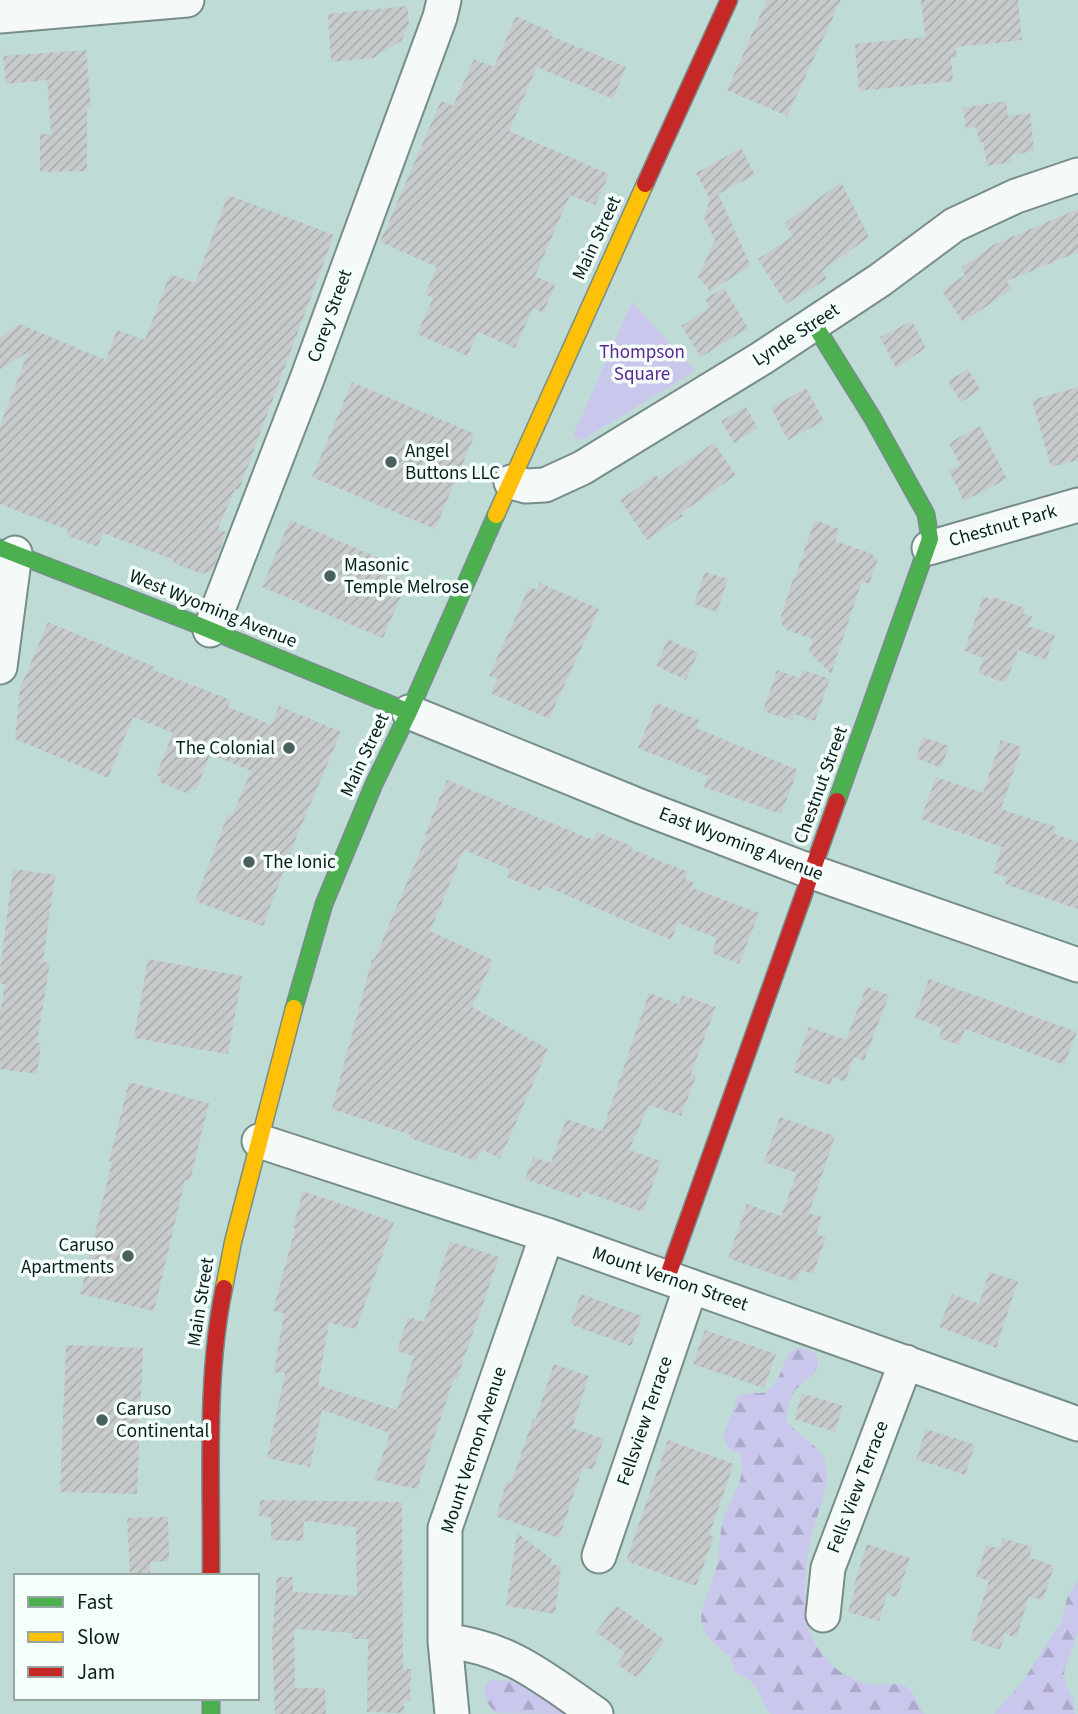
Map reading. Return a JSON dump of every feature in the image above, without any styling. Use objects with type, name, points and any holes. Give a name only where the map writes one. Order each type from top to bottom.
[{"type":"main road","name":"Main Street","points":[[211,1574],[211,1423],[215,1336],[233,1242],[288,1028],[324,904],[369,795],[409,712],[582,321],[729,0]]},
{"type":"main road","name":"Chestnut Street","points":[[679,1282],[812,872],[929,548],[930,531],[926,514],[872,417],[814,324]]},
{"type":"main road","name":"West Wyoming Avenue","points":[[8,550],[409,712]]},
{"type":"street","points":[[0,16],[187,0]]},
{"type":"street","name":"Corey Street","points":[[210,630],[389,158],[444,0]]},
{"type":"street","name":"Lynde Street","points":[[511,482],[526,486],[545,485],[582,468],[814,324],[954,225],[1016,196],[1078,175]]},
{"type":"street","name":"Chestnut Park","points":[[929,548],[1078,505]]},
{"type":"street","points":[[0,667],[8,550]]},
{"type":"street","name":"East Wyoming Avenue","points":[[409,712],[642,807],[812,872],[1078,965]]},
{"type":"street","name":"Mount Vernon Street","points":[[259,1140],[547,1235],[1078,1424]]},
{"type":"street","name":"Mount Vernon Avenue","points":[[452,1714],[445,1641],[445,1528],[547,1235]]},
{"type":"street","name":"Fellsview Terrace","points":[[599,1556],[679,1282]]},
{"type":"street","name":"Fells View Terrace","points":[[823,1615],[828,1569],[906,1362]]},
{"type":"street","points":[[445,1641],[479,1646],[501,1653],[541,1676],[596,1714]]},
{"type":"green space","name":"Thompson Square","points":[[632,302],[695,371],[582,440],[573,436]]},
{"type":"green space","points":[[798,1348],[813,1352],[818,1363],[814,1373],[794,1392],[786,1419],[795,1431],[818,1449],[827,1470],[825,1489],[807,1558],[805,1599],[811,1635],[836,1669],[865,1683],[900,1684],[907,1687],[924,1714],[770,1714],[755,1686],[736,1672],[731,1657],[707,1635],[703,1626],[701,1617],[717,1564],[722,1525],[742,1472],[739,1453],[728,1448],[723,1437],[738,1396],[766,1392],[771,1388],[789,1353]]},
{"type":"green space","points":[[1078,1579],[1078,1631],[1064,1672],[1065,1682],[1074,1701],[1075,1714],[994,1714],[1023,1681],[1062,1620],[1067,1598]]},
{"type":"green space","points":[[493,1680],[516,1682],[565,1714],[496,1713],[485,1696],[486,1683]]},
{"type":"building","points":[[767,0],[841,0],[787,116],[727,90]]},
{"type":"building","points":[[921,0],[1018,0],[1022,40],[956,47],[957,57],[951,57],[953,81],[859,91],[855,44],[925,37]]},
{"type":"building","points":[[407,6],[409,22],[402,40],[373,58],[331,62],[328,14]]},
{"type":"building","points":[[516,16],[552,32],[551,36],[626,67],[613,99],[537,67],[509,131],[609,174],[595,205],[570,195],[535,276],[555,285],[543,313],[533,308],[515,348],[478,332],[467,356],[417,334],[433,298],[425,294],[437,267],[380,242],[441,101],[453,106],[474,59],[494,67]]},
{"type":"building","points":[[86,50],[91,107],[87,107],[87,171],[40,172],[40,134],[51,134],[47,80],[6,84],[3,56]]},
{"type":"building","points":[[1006,101],[1008,116],[1030,113],[1034,151],[1011,155],[1012,162],[987,166],[983,142],[979,142],[976,127],[966,129],[963,108]]},
{"type":"building","points":[[741,148],[755,175],[718,194],[751,266],[710,291],[698,277],[715,240],[704,218],[710,199],[696,173]]},
{"type":"building","points":[[841,182],[869,237],[822,271],[827,279],[786,304],[758,259],[793,236],[785,223]]},
{"type":"building","points":[[228,195],[334,235],[239,490],[235,489],[218,529],[226,532],[213,570],[202,574],[173,563],[174,560],[103,533],[98,547],[66,535],[68,530],[0,504],[0,426],[28,352],[0,370],[0,337],[19,324],[106,360],[117,330],[145,340],[170,274],[195,283]]},
{"type":"building","points":[[1078,209],[1078,252],[1007,281],[1012,289],[963,322],[942,291],[965,275],[961,268],[995,244]]},
{"type":"building","points":[[724,288],[748,328],[701,357],[681,326],[710,308],[705,299]]},
{"type":"building","points":[[912,321],[926,348],[896,368],[880,337]]},
{"type":"building","points":[[968,369],[981,390],[961,402],[948,381]]},
{"type":"building","name":"Angel Buttons LLC","points":[[352,382],[475,434],[435,529],[312,477]]},
{"type":"building","points":[[1078,387],[1078,460],[1051,467],[1032,400]]},
{"type":"building","points":[[806,388],[824,421],[788,440],[771,408]]},
{"type":"building","points":[[746,407],[758,428],[734,443],[721,421]]},
{"type":"building","points":[[980,426],[1007,479],[964,501],[949,471],[960,465],[949,443]]},
{"type":"building","points":[[714,443],[736,475],[647,540],[620,500],[656,475],[659,480]]},
{"type":"building","name":"Masonic Temple Melrose","points":[[290,520],[386,561],[382,571],[407,582],[383,638],[262,587]]},
{"type":"building","points":[[815,520],[839,529],[835,541],[873,554],[872,556],[878,559],[869,584],[862,581],[831,674],[809,651],[813,639],[787,630],[781,623],[794,576]]},
{"type":"building","points":[[705,572],[728,579],[717,612],[694,604]]},
{"type":"building","points":[[540,583],[599,609],[549,719],[491,693],[497,679],[489,676],[529,587],[537,590]]},
{"type":"building","points":[[983,596],[1025,608],[1023,613],[1032,616],[1028,626],[1055,635],[1046,660],[1018,650],[1006,683],[978,673],[984,658],[964,651]]},
{"type":"building","points":[[48,622],[155,667],[153,670],[231,700],[228,707],[271,725],[279,706],[341,732],[263,926],[195,901],[228,814],[232,816],[251,771],[210,754],[196,790],[191,789],[189,794],[159,782],[161,777],[156,775],[173,733],[133,717],[108,778],[15,739],[20,688]]},
{"type":"building","points":[[668,639],[698,653],[686,680],[656,666]]},
{"type":"building","points":[[777,670],[800,678],[803,670],[830,679],[815,721],[794,714],[792,720],[763,711]]},
{"type":"building","points":[[656,703],[699,720],[696,728],[798,770],[781,814],[704,787],[708,776],[638,748]]},
{"type":"building","points":[[923,737],[949,746],[941,768],[916,758]]},
{"type":"building","points":[[1001,740],[1022,747],[1001,809],[1056,827],[1054,834],[1078,842],[1078,909],[1005,884],[1007,877],[993,873],[1002,847],[921,819],[936,777],[983,793]]},
{"type":"building","points":[[447,780],[593,840],[597,832],[632,846],[631,849],[688,872],[685,879],[694,883],[692,888],[759,913],[739,964],[712,953],[717,938],[678,923],[671,940],[543,885],[541,891],[506,877],[509,869],[464,850],[430,931],[493,960],[472,1007],[548,1049],[500,1159],[482,1149],[476,1161],[410,1138],[411,1135],[332,1109],[372,959],[374,960],[427,835],[425,834]]},
{"type":"building","points":[[13,869],[55,875],[43,962],[50,963],[37,1043],[41,1043],[37,1074],[0,1069],[0,1014],[5,984],[0,984],[0,970]]},
{"type":"building","points":[[148,959],[242,976],[228,1054],[134,1038]]},
{"type":"building","points":[[929,979],[1077,1032],[1064,1065],[965,1029],[959,1045],[939,1038],[942,1028],[915,1018]]},
{"type":"building","points":[[866,987],[889,995],[864,1061],[854,1057],[845,1082],[833,1077],[830,1085],[793,1072],[809,1027],[846,1040]]},
{"type":"building","points":[[649,993],[679,1004],[682,995],[716,1007],[691,1074],[696,1076],[681,1116],[649,1105],[629,1150],[661,1161],[643,1212],[582,1191],[580,1198],[525,1179],[533,1157],[551,1163],[566,1119],[602,1131]]},
{"type":"building","points":[[129,1082],[209,1103],[190,1181],[185,1180],[154,1311],[80,1294]]},
{"type":"building","points":[[780,1117],[835,1136],[809,1213],[822,1217],[816,1234],[826,1237],[813,1274],[801,1270],[796,1282],[728,1258],[747,1204],[781,1216],[797,1173],[764,1162]]},
{"type":"building","points":[[303,1191],[394,1222],[356,1329],[329,1323],[318,1385],[397,1410],[414,1356],[397,1351],[408,1317],[424,1322],[450,1241],[499,1257],[457,1379],[454,1378],[417,1489],[374,1480],[390,1433],[322,1410],[310,1467],[267,1458],[285,1373],[274,1372],[284,1313],[273,1311]]},
{"type":"building","points":[[989,1272],[1018,1281],[996,1348],[939,1327],[952,1294],[979,1304]]},
{"type":"building","points":[[581,1294],[642,1316],[631,1346],[570,1324]]},
{"type":"building","points":[[705,1330],[776,1354],[764,1388],[693,1364]]},
{"type":"building","name":"Caruso Continental","points":[[66,1345],[143,1348],[137,1494],[60,1492]]},
{"type":"building","points":[[554,1364],[589,1376],[572,1428],[604,1439],[593,1470],[583,1467],[559,1538],[496,1516],[507,1481],[511,1483]]},
{"type":"building","points":[[802,1393],[843,1406],[835,1432],[794,1419]]},
{"type":"building","points":[[926,1429],[975,1445],[965,1475],[916,1459]]},
{"type":"building","points":[[668,1440],[734,1464],[709,1535],[714,1537],[696,1586],[626,1561]]},
{"type":"building","points":[[260,1500],[402,1502],[403,1669],[411,1669],[410,1701],[404,1701],[404,1713],[367,1712],[368,1639],[352,1639],[353,1633],[294,1629],[295,1688],[325,1688],[326,1714],[275,1714],[272,1640],[277,1577],[293,1577],[293,1592],[357,1596],[356,1527],[304,1521],[303,1541],[271,1540],[271,1517],[259,1516]]},
{"type":"building","points":[[168,1517],[169,1561],[150,1562],[150,1574],[130,1574],[127,1518]]},
{"type":"building","points":[[517,1533],[552,1559],[550,1564],[561,1566],[555,1614],[506,1606]]},
{"type":"building","points":[[1003,1538],[1032,1547],[1029,1557],[1054,1566],[1043,1600],[1029,1596],[1016,1638],[1005,1634],[1000,1650],[970,1640],[989,1581],[976,1577],[986,1545],[1000,1549]]},
{"type":"building","points":[[867,1544],[910,1558],[897,1598],[887,1594],[879,1621],[848,1612]]},
{"type":"building","points":[[616,1605],[665,1640],[637,1678],[617,1664],[625,1653],[596,1632]]},
{"type":"traffic: fast","points":[[814,324],[872,417],[926,514],[930,539],[837,801]]},
{"type":"traffic: fast","points":[[294,1008],[324,904],[374,784],[409,712],[496,515]]},
{"type":"traffic: fast","points":[[0,548],[188,621],[409,712]]},
{"type":"traffic: fast","points":[[211,1700],[211,1714]]},
{"type":"traffic: slow","points":[[496,515],[645,184]]},
{"type":"traffic: slow","points":[[224,1288],[233,1242],[294,1008]]},
{"type":"traffic: jam","points":[[645,184],[729,0]]},
{"type":"traffic: jam","points":[[667,1278],[837,801]]},
{"type":"traffic: jam","points":[[211,1574],[212,1394],[224,1288]]},
{"type":"place","name":"Angel Buttons LLC","points":[[391,462]]},
{"type":"place","name":"Masonic Temple Melrose","points":[[330,576]]},
{"type":"place","name":"The Colonial","points":[[289,748]]},
{"type":"place","name":"The Ionic","points":[[249,862]]},
{"type":"place","name":"Caruso Apartments","points":[[128,1256]]},
{"type":"place","name":"Caruso Continental","points":[[102,1420]]}]
